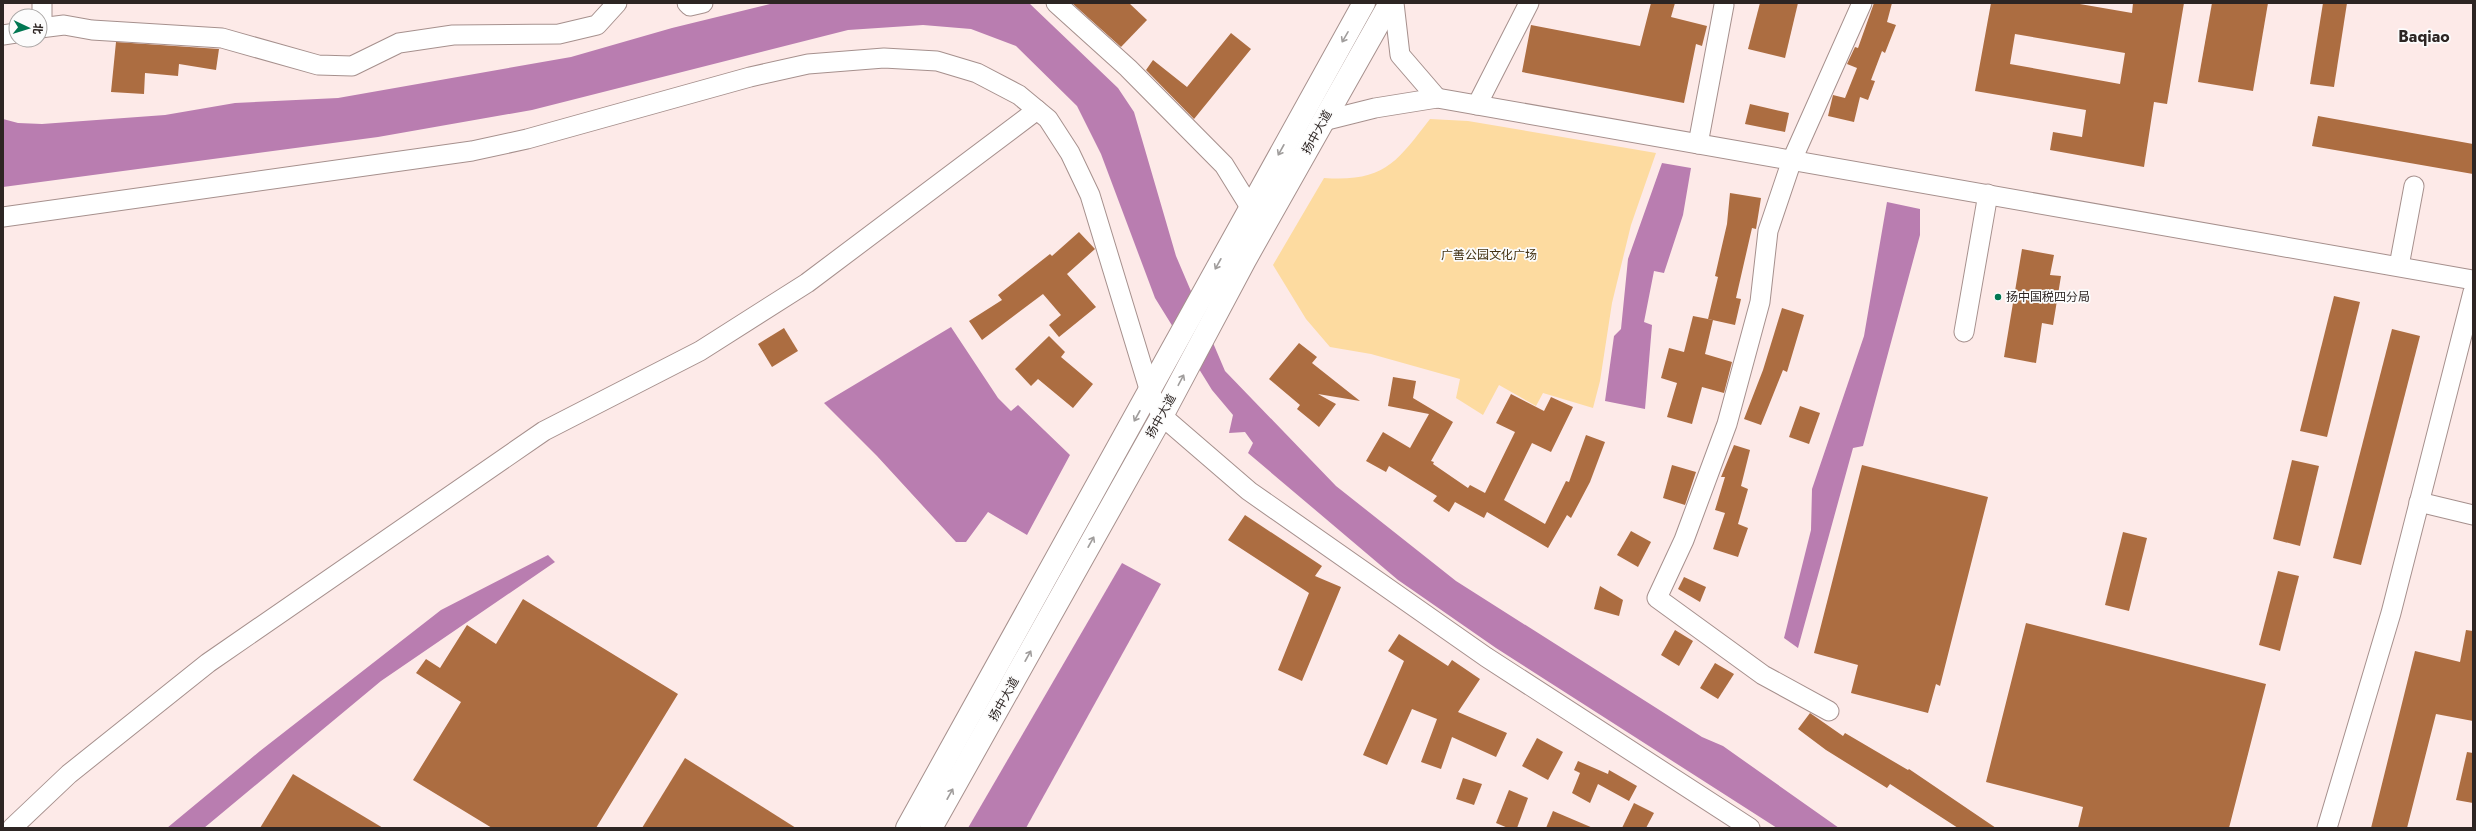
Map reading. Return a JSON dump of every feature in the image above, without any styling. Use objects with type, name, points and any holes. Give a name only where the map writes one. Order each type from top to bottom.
[{"type":"main road","name":"扬中大道","points":[[907,828],[1150,392],[1250,207],[1364,3]]},
{"type":"main road","name":"扬中大道","points":[[932,828],[1162,416],[1268,219],[1390,3]]},
{"type":"main road","points":[[1250,207],[1268,219]]},
{"type":"street","points":[[48,27],[64,24],[92,30],[222,38],[318,65],[352,66],[399,43],[453,35],[567,32],[597,25],[617,3]]},
{"type":"street","points":[[687,3],[690,6],[703,3]]},
{"type":"street","points":[[1056,3],[1128,68],[1224,165],[1250,207]]},
{"type":"street","points":[[1394,3],[1400,55],[1437,98]]},
{"type":"street","points":[[1477,105],[1529,3]]},
{"type":"street","points":[[1829,711],[1763,675],[1657,598],[1684,540],[1728,424],[1760,302],[1768,231],[1792,160],[1862,3]]},
{"type":"street","points":[[1698,144],[1724,5]]},
{"type":"street","points":[[3,217],[472,152],[527,139],[750,77],[808,64],[884,58],[936,61],[977,73],[1019,95],[1048,118],[1070,153],[1090,195],[1150,392],[1162,416],[1250,491],[1486,657],[1750,828]]},
{"type":"street","points":[[1323,121],[1374,108],[1437,98],[2473,280]]},
{"type":"street","points":[[12,828],[69,774],[208,663],[544,431],[700,351],[806,283],[1037,110]]},
{"type":"street","points":[[2399,266],[2414,186]]},
{"type":"street","points":[[1964,332],[1988,194]]},
{"type":"street","points":[[2327,828],[2391,613],[2473,292]]},
{"type":"street","points":[[2419,502],[2473,515]]},
{"type":"green space","name":"广善公园文化广场","points":[[1430,119],[1468,121],[1656,153],[1631,225],[1612,303],[1600,381],[1593,408],[1543,393],[1536,406],[1499,385],[1483,415],[1456,398],[1460,379],[1371,354],[1330,347],[1306,319],[1273,265],[1324,178],[1361,177],[1375,173],[1397,158],[1408,147]]},
{"type":"shaded area","points":[[774,3],[1029,3],[1118,88],[1134,112],[1176,256],[1225,371],[1336,486],[1456,581],[1702,737],[1723,746],[1839,828],[1777,828],[1496,648],[1398,580],[1248,453],[1253,443],[1245,432],[1229,433],[1233,415],[1212,390],[1155,298],[1101,154],[1077,106],[1016,46],[971,29],[923,25],[848,30],[532,110],[378,137],[3,187],[3,119],[18,123],[42,124],[165,115],[235,103],[338,98],[571,57],[672,28]]},
{"type":"shaded area","points":[[1662,163],[1691,168],[1683,215],[1664,273],[1654,271],[1644,322],[1652,325],[1645,409],[1605,401],[1614,336],[1621,329],[1628,259]]},
{"type":"shaded area","points":[[1887,202],[1920,209],[1920,235],[1863,446],[1853,448],[1798,648],[1784,638],[1811,530],[1812,489],[1864,336]]},
{"type":"shaded area","points":[[951,327],[998,398],[1011,411],[1018,405],[1070,455],[1027,535],[988,512],[966,542],[956,542],[877,456],[824,403]]},
{"type":"shaded area","points":[[548,555],[555,562],[381,681],[204,828],[167,828],[260,751],[441,610]]},
{"type":"shaded area","points":[[1122,563],[1161,584],[1026,828],[968,828]]},
{"type":"building","points":[[1072,3],[1129,3],[1147,20],[1121,47]]},
{"type":"building","points":[[1651,3],[1675,3],[1671,17],[1707,26],[1702,46],[1696,44],[1684,103],[1522,72],[1531,25],[1640,46]]},
{"type":"building","points":[[1760,3],[1798,3],[1785,58],[1748,49]]},
{"type":"building","points":[[1874,3],[1892,3],[1887,22],[1896,25],[1885,53],[1882,51],[1871,80],[1875,81],[1868,100],[1860,97],[1854,122],[1828,116],[1833,95],[1845,98],[1857,68],[1847,64],[1855,47],[1858,48]]},
{"type":"building","points":[[1991,3],[2074,3],[2132,13],[2133,3],[2184,3],[2167,104],[2154,102],[2144,167],[2050,150],[2053,132],[2082,137],[2086,110],[1975,91]],"holes":[[[2015,34],[2125,53],[2120,84],[2010,64]]]},
{"type":"building","points":[[2212,3],[2268,3],[2253,91],[2198,82]]},
{"type":"building","points":[[2323,3],[2347,3],[2334,87],[2310,84]]},
{"type":"building","points":[[1231,33],[1251,49],[1194,119],[1146,70],[1153,60],[1187,87]]},
{"type":"building","points":[[116,42],[219,49],[216,70],[179,64],[178,76],[145,73],[144,94],[111,92]]},
{"type":"building","points":[[1750,104],[1789,113],[1785,132],[1745,124]]},
{"type":"building","points":[[2318,116],[2473,144],[2473,174],[2312,146]]},
{"type":"building","points":[[1730,193],[1761,198],[1756,229],[1752,228],[1736,298],[1741,299],[1735,325],[1708,319],[1718,277],[1715,276],[1727,224]]},
{"type":"building","points":[[1079,232],[1095,249],[1067,274],[1096,307],[1059,337],[1049,325],[1061,315],[1043,294],[982,340],[969,321],[1002,300],[998,295],[1050,254],[1052,256]]},
{"type":"building","points":[[2022,249],[2054,255],[2050,275],[2061,276],[2053,325],[2042,323],[2036,363],[2004,357]]},
{"type":"building","points":[[2334,296],[2360,302],[2327,437],[2300,431]]},
{"type":"building","points":[[1782,308],[1804,315],[1787,372],[1783,370],[1761,425],[1744,419],[1763,370]]},
{"type":"building","points":[[1693,316],[1713,320],[1705,354],[1732,362],[1724,393],[1702,387],[1692,424],[1667,417],[1677,383],[1661,378],[1669,348],[1684,352]]},
{"type":"building","points":[[784,328],[798,351],[772,367],[758,344]]},
{"type":"building","points":[[2392,329],[2420,336],[2361,565],[2333,558]]},
{"type":"building","points":[[1049,336],[1065,352],[1061,357],[1093,384],[1073,408],[1038,379],[1031,386],[1015,369]]},
{"type":"building","points":[[1299,343],[1317,357],[1312,363],[1360,401],[1318,394],[1336,404],[1319,427],[1297,409],[1300,405],[1269,379]]},
{"type":"building","points":[[1393,377],[1416,381],[1413,398],[1453,422],[1431,461],[1434,462],[1433,464],[1468,488],[1470,485],[1485,493],[1515,432],[1496,423],[1511,394],[1544,411],[1551,397],[1573,407],[1551,452],[1532,443],[1504,500],[1545,524],[1566,481],[1569,482],[1586,435],[1605,442],[1590,482],[1571,518],[1567,515],[1548,548],[1487,512],[1484,518],[1455,502],[1449,512],[1433,501],[1437,496],[1389,466],[1386,472],[1366,461],[1383,432],[1410,448],[1429,414],[1388,406]]},
{"type":"building","points":[[1800,406],[1820,413],[1809,444],[1789,437]]},
{"type":"building","points":[[1734,445],[1750,450],[1741,486],[1748,489],[1738,524],[1748,528],[1738,557],[1713,549],[1725,513],[1715,510],[1725,477],[1721,477]]},
{"type":"building","points":[[2292,460],[2319,466],[2300,546],[2273,539]]},
{"type":"building","points":[[1672,465],[1696,472],[1685,505],[1663,498]]},
{"type":"building","points":[[1862,465],[1988,497],[1940,686],[1936,684],[1928,713],[1851,693],[1858,665],[1814,653]]},
{"type":"building","points":[[1245,515],[1322,566],[1315,576],[1341,587],[1302,681],[1278,670],[1309,593],[1228,540]]},
{"type":"building","points":[[1631,531],[1651,542],[1638,567],[1617,555]]},
{"type":"building","points":[[2123,532],[2147,538],[2129,611],[2105,605]]},
{"type":"building","points":[[2278,571],[2299,576],[2280,651],[2259,645]]},
{"type":"building","points":[[1684,577],[1706,587],[1700,602],[1678,589]]},
{"type":"building","points":[[1600,586],[1623,600],[1619,616],[1594,609]]},
{"type":"building","points":[[523,599],[678,694],[596,828],[492,828],[413,780],[461,702],[416,673],[426,659],[440,668],[467,625],[496,644]]},
{"type":"building","points":[[2026,623],[2266,684],[2229,828],[2078,828],[2083,807],[1986,782]]},
{"type":"building","points":[[1675,630],[1693,641],[1679,666],[1661,655]]},
{"type":"building","points":[[2466,630],[2473,631],[2473,721],[2436,714],[2407,828],[2371,828],[2415,651],[2460,662]]},
{"type":"building","points":[[1399,634],[1448,666],[1452,660],[1480,679],[1458,712],[1507,733],[1496,757],[1452,737],[1441,769],[1421,762],[1437,719],[1412,709],[1387,765],[1363,755],[1404,661],[1388,651]]},
{"type":"building","points":[[1715,663],[1734,674],[1718,699],[1700,688]]},
{"type":"building","points":[[1810,713],[1843,736],[1845,733],[1908,770],[1909,769],[1996,828],[1958,828],[1890,784],[1887,788],[1826,750],[1798,729]]},
{"type":"building","points":[[1537,738],[1563,752],[1548,780],[1522,766]]},
{"type":"building","points":[[2467,752],[2473,753],[2473,803],[2456,800]]},
{"type":"building","points":[[685,758],[796,828],[642,828]]},
{"type":"building","points":[[1578,761],[1608,774],[1609,770],[1637,786],[1629,801],[1598,784],[1590,803],[1572,793],[1580,773],[1574,770]]},
{"type":"building","points":[[293,774],[383,828],[260,828]]},
{"type":"building","points":[[1463,778],[1482,784],[1474,805],[1456,799]]},
{"type":"building","points":[[1509,790],[1528,798],[1517,828],[1508,828],[1496,823]]},
{"type":"building","points":[[1634,803],[1654,813],[1646,828],[1622,828]]},
{"type":"building","points":[[1553,811],[1593,828],[1546,828]]},
{"type":"place","name":"扬中国税四分局","points":[[1998,297]]},
{"type":"district","name":"Baqiao","points":[[2424,36]]}]
